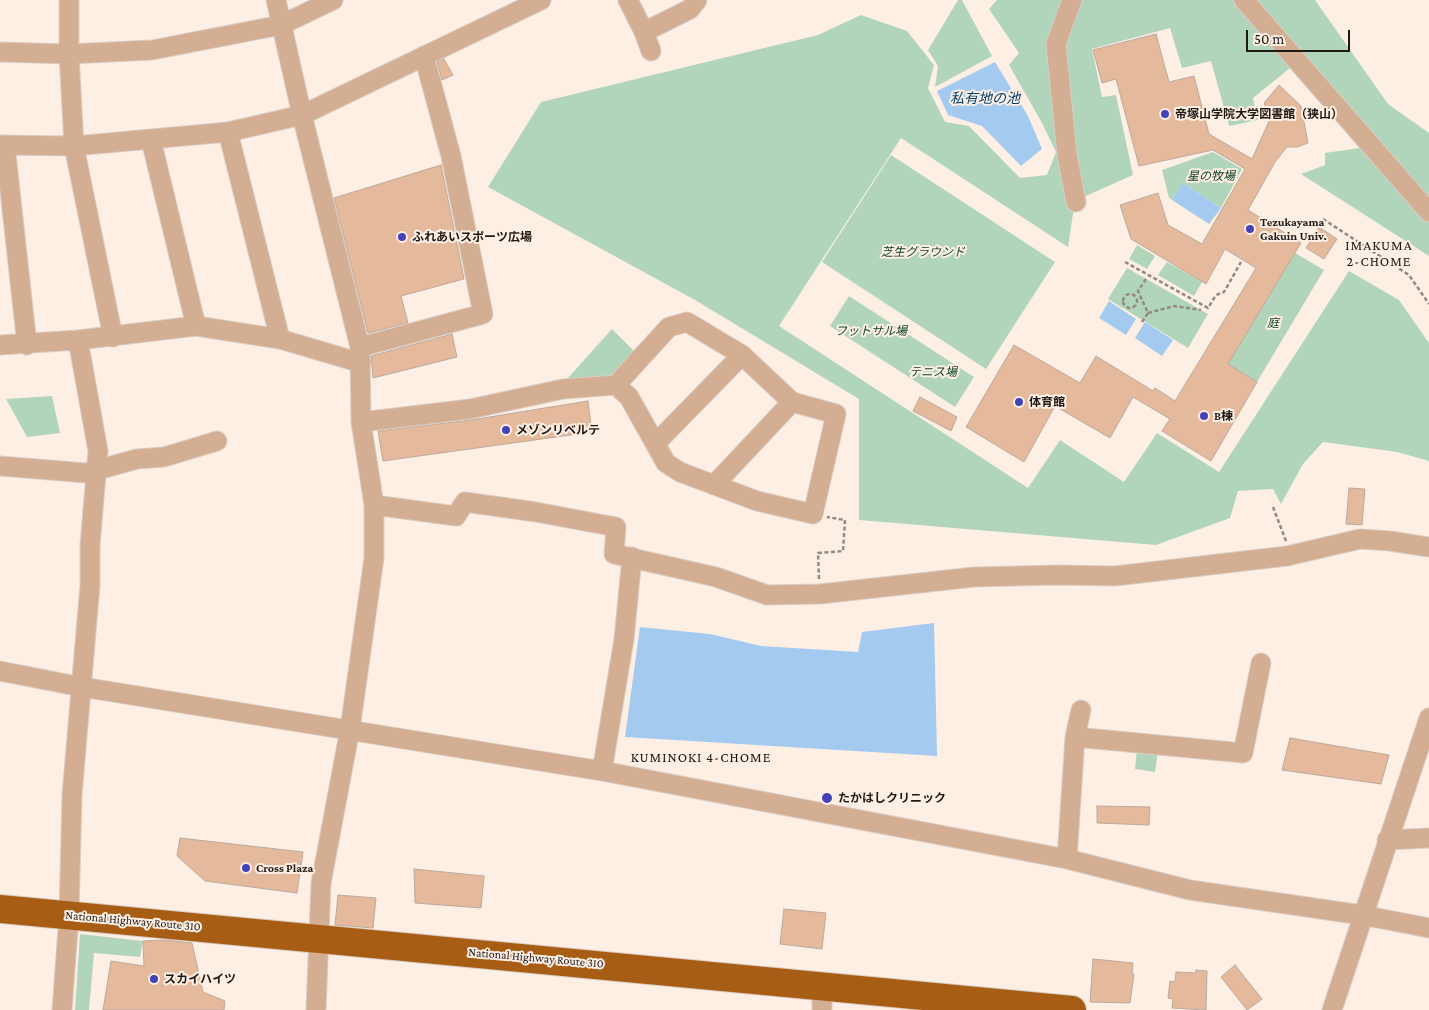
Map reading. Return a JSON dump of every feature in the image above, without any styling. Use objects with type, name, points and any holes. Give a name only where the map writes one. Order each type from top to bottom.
[{"type":"highway","name":"National Highway Route 310","points":[[0,909],[317,938],[822,998],[1072,1010]]},
{"type":"street","points":[[69,0],[69,54],[74,146],[113,337]]},
{"type":"street","points":[[276,0],[360,355],[361,422],[374,505],[374,558],[350,728],[320,883],[316,1010]]},
{"type":"street","points":[[0,52],[69,54],[152,50],[281,24],[334,0]]},
{"type":"street","points":[[27,345],[3,145],[74,146],[151,140],[228,132],[302,116],[541,0]]},
{"type":"street","points":[[628,0],[651,51]]},
{"type":"street","points":[[644,32],[690,9],[698,0]]},
{"type":"street","points":[[1072,0],[1056,44],[1067,154],[1076,202]]},
{"type":"street","points":[[1244,0],[1429,212]]},
{"type":"street","points":[[0,345],[27,345],[113,337],[196,326],[280,339],[360,355],[483,314],[451,156],[424,56]]},
{"type":"street","points":[[228,132],[280,339]]},
{"type":"street","points":[[151,140],[196,326]]},
{"type":"street","points":[[361,422],[470,409],[563,389],[616,384],[669,328],[687,322],[742,355],[792,402],[836,414],[813,514],[757,501],[680,472],[666,463],[629,397],[616,384]]},
{"type":"street","points":[[62,1010],[69,915],[72,795],[82,688],[98,451],[78,340]]},
{"type":"street","points":[[656,443],[742,355]]},
{"type":"street","points":[[714,485],[792,402]]},
{"type":"street","points":[[0,466],[86,473],[136,459],[164,458],[217,441]]},
{"type":"street","points":[[374,505],[456,516],[465,502],[578,519],[616,527],[614,554],[632,556],[716,577],[767,595],[820,594],[974,577],[1057,574],[1115,576],[1287,556],[1360,539],[1390,540],[1429,547]]},
{"type":"street","points":[[602,771],[624,639],[632,556]]},
{"type":"street","points":[[1075,737],[1243,753],[1261,662]]},
{"type":"street","points":[[0,671],[82,688],[350,728],[602,771],[1067,859],[1190,890],[1362,915],[1429,928]]},
{"type":"street","points":[[1067,859],[1075,737],[1081,710]]},
{"type":"street","points":[[1332,1010],[1429,718]]},
{"type":"street","points":[[1387,840],[1429,838]]},
{"type":"path","points":[[1324,219],[1409,275],[1429,304]]},
{"type":"path","points":[[1124,262],[1208,308],[1216,295],[1224,292],[1241,262]]},
{"type":"path","points":[[1146,278],[1138,291],[1148,313]]},
{"type":"path","points":[[1129,294],[1135,296],[1136,302],[1132,307],[1128,308],[1123,301],[1129,294]]},
{"type":"path","points":[[1142,322],[1148,313],[1174,306],[1201,310]]},
{"type":"path","points":[[1273,507],[1284,531]]},
{"type":"path","points":[[813,514],[845,520],[843,551],[818,553],[820,594]]},
{"type":"green space","points":[[958,0],[962,0],[992,56],[935,87],[938,66],[928,50]]},
{"type":"green space","points":[[997,0],[1072,0],[1056,44],[1075,200],[1068,247],[901,138],[779,326],[1028,488],[1060,440],[1124,482],[1157,433],[1219,472],[1349,271],[1399,300],[1429,343],[1429,461],[1397,452],[1323,442],[1303,464],[1281,504],[1273,489],[1238,491],[1230,518],[1156,545],[859,520],[859,399],[695,300],[488,187],[541,102],[818,35],[861,15],[907,31],[934,65],[928,88],[945,122],[969,126],[1020,178],[1047,175],[1056,152],[1009,65],[1019,53],[989,9]]},
{"type":"green space","points":[[1078,0],[1240,0],[1290,68],[1253,98],[1258,120],[1229,126],[1211,61],[1182,68],[1170,28],[1092,49],[1102,97],[1116,95],[1133,175],[1079,199],[1059,46]]},
{"type":"green space","points":[[1244,0],[1315,0],[1388,104],[1429,133],[1429,210]]},
{"type":"green space","points":[[1366,147],[1429,219],[1429,256],[1301,174],[1325,165],[1325,153]]},
{"type":"green space","name":"星の牧場","points":[[1213,152],[1242,169],[1221,208],[1183,183],[1172,200],[1169,198],[1162,170]]},
{"type":"green space","name":"芝生グラウンド","points":[[891,155],[1055,262],[986,369],[822,262]]},
{"type":"green space","points":[[1137,245],[1155,256],[1147,269],[1129,259]]},
{"type":"green space","name":"庭","points":[[1295,253],[1324,270],[1257,382],[1228,364]]},
{"type":"green space","points":[[1167,262],[1202,282],[1194,296],[1158,275]]},
{"type":"green space","points":[[1127,268],[1208,314],[1188,348],[1108,299]]},
{"type":"green space","points":[[849,296],[974,377],[955,407],[830,326]]},
{"type":"green space","points":[[612,329],[635,352],[608,379],[567,379]]},
{"type":"green space","points":[[52,396],[60,433],[27,437],[6,399]]},
{"type":"green space","points":[[1137,749],[1158,751],[1155,772],[1135,769]]},
{"type":"green space","points":[[80,934],[143,941],[140,957],[94,953],[89,1010],[75,1010]]},
{"type":"water","name":"私有地の池","points":[[995,62],[1028,116],[1042,149],[1021,166],[982,126],[948,115],[937,91]]},
{"type":"water","points":[[1183,183],[1221,208],[1209,224],[1172,200]]},
{"type":"water","points":[[1109,301],[1136,319],[1126,335],[1099,318]]},
{"type":"water","points":[[1145,322],[1173,340],[1162,356],[1135,338]]},
{"type":"water","points":[[934,623],[937,756],[625,737],[640,627],[710,634],[761,646],[858,652],[862,632]]},
{"type":"building","points":[[1156,34],[1169,82],[1194,76],[1209,134],[1252,159],[1270,119],[1264,103],[1279,85],[1301,106],[1308,143],[1297,147],[1287,147],[1275,162],[1248,210],[1301,243],[1228,364],[1257,382],[1211,461],[1162,431],[1170,419],[1133,397],[1110,438],[1055,406],[1024,462],[966,427],[1014,345],[1080,383],[1096,356],[1153,391],[1155,388],[1175,401],[1256,268],[1225,249],[1206,284],[1131,239],[1120,205],[1158,193],[1168,225],[1202,244],[1245,169],[1213,150],[1139,166],[1116,79],[1102,83],[1093,50]]},
{"type":"building","points":[[444,59],[453,75],[442,80],[437,62]]},
{"type":"building","name":"ふれあいスポーツ広場","points":[[441,165],[464,279],[401,296],[408,323],[368,333],[334,198]]},
{"type":"building","points":[[1319,227],[1337,239],[1324,259],[1306,248]]},
{"type":"building","points":[[452,334],[457,357],[373,378],[371,356]]},
{"type":"building","points":[[920,397],[957,417],[951,431],[913,411]]},
{"type":"building","name":"メゾンリベルテ","points":[[588,401],[592,432],[383,461],[378,431],[471,420]]},
{"type":"building","points":[[1349,488],[1365,489],[1362,525],[1346,524]]},
{"type":"building","points":[[1290,738],[1389,755],[1381,784],[1282,770]]},
{"type":"building","points":[[1097,806],[1150,807],[1149,825],[1097,823]]},
{"type":"building","name":"Cross Plaza","points":[[180,838],[303,852],[297,893],[205,881],[177,856]]},
{"type":"building","points":[[414,869],[484,876],[481,908],[415,903]]},
{"type":"building","points":[[338,895],[376,898],[373,928],[335,925]]},
{"type":"building","points":[[784,909],[826,913],[822,949],[780,944]]},
{"type":"building","name":"スカイハイツ","points":[[165,940],[192,943],[203,992],[225,1001],[224,1010],[103,1010],[111,961],[144,966],[143,941]]},
{"type":"building","points":[[1093,959],[1133,963],[1132,974],[1134,974],[1130,1003],[1090,1002]]},
{"type":"building","points":[[1235,965],[1262,999],[1247,1010],[1221,977]]},
{"type":"building","points":[[1196,970],[1207,971],[1206,1010],[1172,1008],[1173,999],[1168,998],[1170,981],[1175,982],[1176,972],[1196,973]]},
{"type":"place","name":"帝塚山学院大学図書館（狭山）","points":[[1165,114]]},
{"type":"place","name":"Tezukayama Gakuin Univ.","points":[[1250,229]]},
{"type":"place","name":"ふれあいスポーツ広場","points":[[402,237]]},
{"type":"place","name":"体育館","points":[[1019,402]]},
{"type":"place","name":"B棟","points":[[1204,416]]},
{"type":"place","name":"メゾンリベルテ","points":[[506,430]]},
{"type":"place","name":"たかはしクリニック","points":[[827,798]]},
{"type":"place","name":"Cross Plaza","points":[[246,868]]},
{"type":"place","name":"スカイハイツ","points":[[154,979]]},
{"type":"district","name":"IMAKUMA 2-CHOME","points":[[1379,254]]},
{"type":"district","name":"KUMINOKI 4-CHOME","points":[[701,758]]},
{"type":"park label","name":"フットサル場","points":[[871,331]]},
{"type":"park label","name":"テニス場","points":[[933,372]]}]
